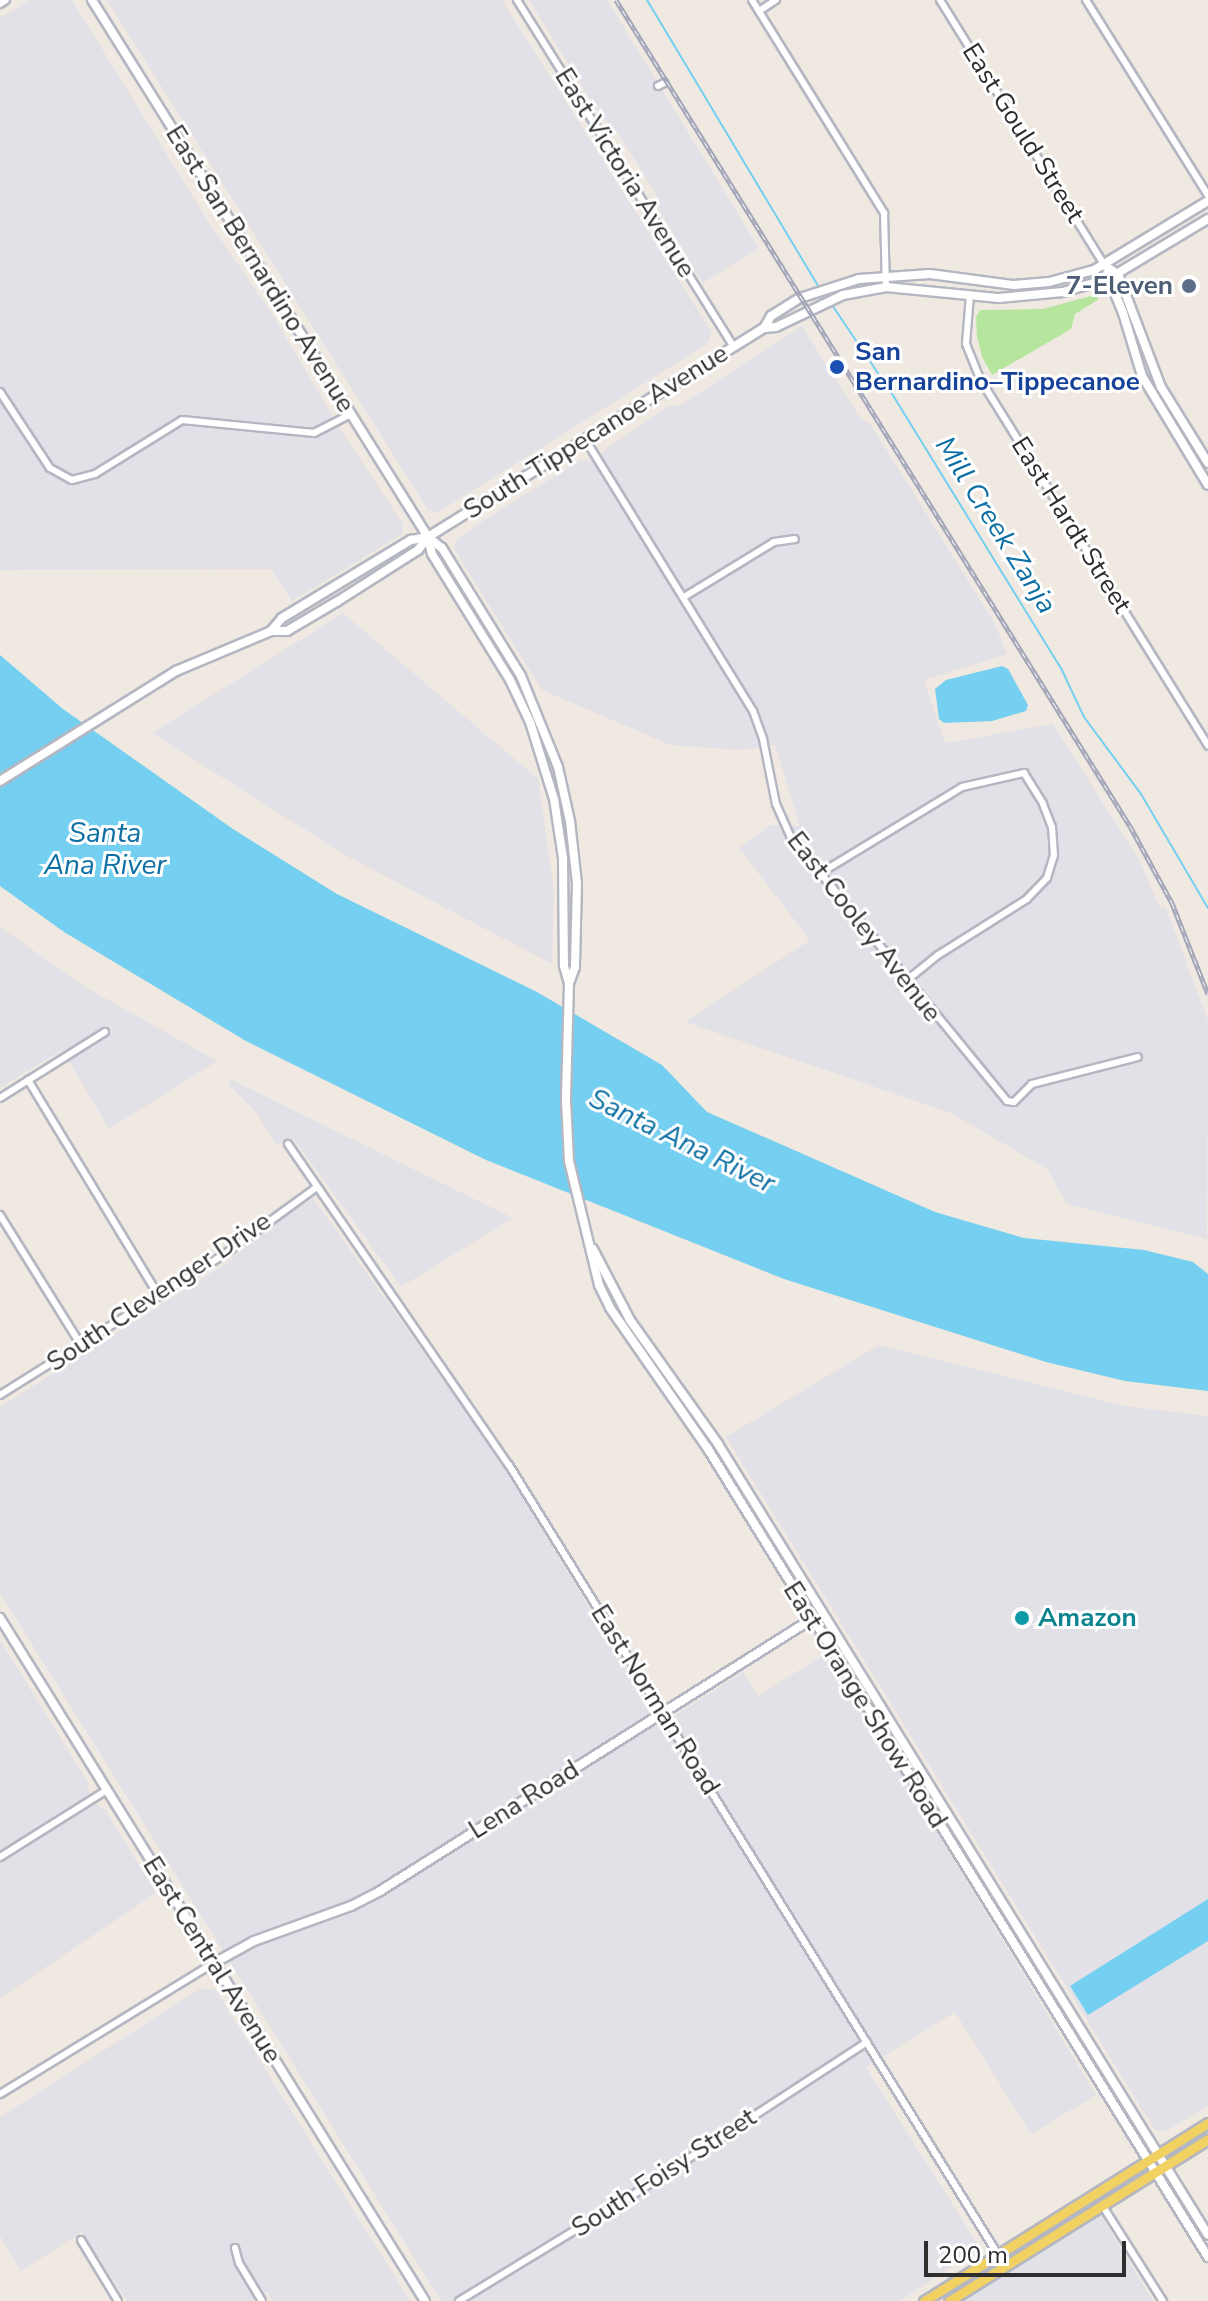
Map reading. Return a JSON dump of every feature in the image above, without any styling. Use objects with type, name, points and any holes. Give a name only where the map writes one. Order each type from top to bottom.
[{"type":"main road","name":"East San Bernardino Avenue","points":[[92,0],[428,537]]},
{"type":"main road","name":"South Tippecanoe Avenue","points":[[764,328],[771,316],[812,293],[832,285],[885,275],[930,274],[971,282],[1031,284],[1105,266],[1208,201]]},
{"type":"main road","name":"South Tippecanoe Avenue","points":[[0,781],[176,671],[271,631],[282,618],[411,540],[428,537],[764,328],[776,327],[843,295],[886,287],[934,289],[970,295],[1044,296],[1108,279],[1208,219]]},
{"type":"main road","points":[[1105,266],[1118,274],[1161,387],[1208,463]]},
{"type":"main road","points":[[1105,266],[1142,376],[1208,485]]},
{"type":"main road","points":[[970,295],[971,282]]},
{"type":"main road","points":[[428,537],[444,551],[530,693],[558,767],[570,821],[576,869],[575,967],[569,983]]},
{"type":"main road","points":[[428,537],[432,554],[510,680],[530,722],[554,799],[564,870],[564,966],[569,983]]},
{"type":"main road","points":[[564,870],[576,869]]},
{"type":"main road","name":"East Orange Show Road","points":[[569,983],[567,1139],[574,1193],[599,1285],[610,1308],[694,1427],[1147,2161],[1160,2170]]},
{"type":"main road","name":"East Orange Show Road","points":[[585,1234],[630,1320],[713,1436],[1157,2154],[1160,2170]]},
{"type":"main road","points":[[662,1384],[670,1376]]},
{"type":"main road","points":[[762,1537],[772,1531]]},
{"type":"main road","name":"Lena Road","points":[[214,1963],[254,1941],[331,1914],[380,1891],[822,1612]]},
{"type":"main road","name":"East Central Avenue","points":[[0,1618],[425,2301]]},
{"type":"main road","points":[[1029,1970],[1040,1964]]},
{"type":"main road","points":[[924,2301],[1208,2123]]},
{"type":"main road","points":[[949,2301],[1208,2139]]},
{"type":"main road","points":[[1160,2170],[1208,2235]]},
{"type":"main road","points":[[1160,2170],[1208,2257]]},
{"type":"street","points":[[0,4],[6,0]]},
{"type":"street","name":"East Victoria Avenue","points":[[517,0],[733,346]]},
{"type":"street","points":[[752,0],[884,213],[886,287]]},
{"type":"street","points":[[759,11],[776,0]]},
{"type":"street","name":"East Gould Street","points":[[940,0],[1105,266]]},
{"type":"street","points":[[1086,0],[1208,195]]},
{"type":"street","name":"East Hardt Street","points":[[970,295],[966,344],[980,379],[1208,746]]},
{"type":"street","points":[[0,392],[50,468],[72,480],[95,474],[182,420],[314,433],[351,414]]},
{"type":"street","name":"East Cooley Avenue","points":[[585,439],[753,711],[782,819],[819,874],[1007,1101],[1014,1102],[1032,1084],[1138,1057]]},
{"type":"street","points":[[684,597],[774,542],[795,539]]},
{"type":"street","points":[[819,874],[969,784],[1024,773],[1043,804],[1053,836],[1052,863],[1042,885],[1027,899],[938,955],[906,981]]},
{"type":"street","points":[[0,1098],[105,1032]]},
{"type":"street","points":[[28,1080],[159,1296]]},
{"type":"street","name":"East Norman Road","points":[[288,1144],[509,1465],[1005,2266]]},
{"type":"street","name":"South Clevenger Drive","points":[[2,1394],[159,1296],[317,1187]]},
{"type":"street","points":[[0,1215],[81,1345]]},
{"type":"street","points":[[0,1385],[2,1394]]},
{"type":"street","points":[[0,1857],[107,1790]]},
{"type":"street","points":[[0,2094],[214,1963]]},
{"type":"street","name":"South Foisy Street","points":[[459,2301],[634,2194],[867,2042]]},
{"type":"street","points":[[1102,2205],[1163,2301]]},
{"type":"street","points":[[81,2240],[118,2301]]},
{"type":"street","points":[[235,2248],[239,2263],[262,2301]]},
{"type":"shaded area","points":[[30,0],[72,0],[204,215],[274,317],[342,432],[403,524],[402,534],[292,601],[271,569],[0,570],[0,18]]},
{"type":"shaded area","points":[[107,0],[502,0],[712,333],[707,344],[437,513],[428,510]]},
{"type":"shaded area","points":[[529,0],[607,0],[759,248],[703,283],[655,203],[659,199],[618,133],[600,115]]},
{"type":"shaded area","points":[[802,326],[860,418],[871,425],[994,622],[1007,654],[924,680],[945,743],[1053,724],[1139,860],[1160,908],[1166,908],[1208,1021],[1207,1239],[1067,1204],[1047,1169],[951,1113],[685,1022],[810,940],[739,848],[770,825],[800,826],[775,745],[740,750],[671,745],[542,690],[454,549],[457,539],[481,522],[582,459],[589,461],[668,406],[679,406]]},
{"type":"shaded area","points":[[343,613],[538,779],[554,891],[552,964],[345,855],[152,733]]},
{"type":"shaded area","points":[[0,927],[87,988],[217,1061],[109,1129],[62,1050],[0,1088]]},
{"type":"shaded area","points":[[230,1079],[513,1218],[401,1287],[293,1138],[277,1145],[255,1111],[229,1085]]},
{"type":"shaded area","points":[[313,1198],[498,1457],[660,1725],[743,1672],[758,1696],[828,1652],[1096,2095],[1031,2134],[955,2012],[866,2067],[980,2248],[900,2301],[441,2301],[0,1593],[0,1407],[228,1262],[260,1234]]},
{"type":"shaded area","points":[[879,1345],[1124,1406],[1208,1416],[1208,2106],[1166,2131],[1155,2130],[726,1437]]},
{"type":"shaded area","points":[[0,1640],[89,1784],[88,1791],[99,1807],[105,1809],[156,1893],[0,1998]]},
{"type":"shaded area","points":[[200,1989],[215,1989],[410,2301],[272,2301],[267,2292],[253,2301],[127,2301],[82,2232],[21,2271],[0,2236],[0,2117]]},
{"type":"shaded area","points":[[1100,2214],[1153,2301],[961,2301]]},
{"type":"green space","points":[[1094,295],[1099,299],[1075,314],[1071,329],[992,375],[982,357],[977,336],[976,317],[980,310],[1043,309]]},
{"type":"water","name":"Santa Ana River","points":[[0,655],[63,709],[233,829],[337,894],[537,992],[662,1065],[707,1112],[935,1212],[1024,1238],[1144,1250],[1193,1262],[1208,1274],[1208,1391],[1125,1381],[1046,1362],[784,1279],[486,1160],[246,1041],[64,932],[0,886]]},
{"type":"water","points":[[1002,666],[1008,669],[1028,705],[1026,711],[992,721],[944,723],[939,719],[935,689],[946,680]]},
{"type":"water","points":[[1208,1899],[1208,1941],[1088,2015],[1070,1986]]},
{"type":"waterway","name":"Mill Creek Zanja","points":[[647,0],[819,287]]},
{"type":"waterway","name":"Mill Creek Zanja","points":[[832,305],[894,397],[1061,668],[1084,717],[1141,794],[1208,908]]},
{"type":"railway","points":[[616,0],[1130,826],[1172,903],[1208,994]]},
{"type":"place","name":"7-Eleven","points":[[1189,286]]},
{"type":"place","name":"San Bernardino–Tippecanoe","points":[[837,367]]},
{"type":"place","name":"Amazon","points":[[1022,1618]]}]
